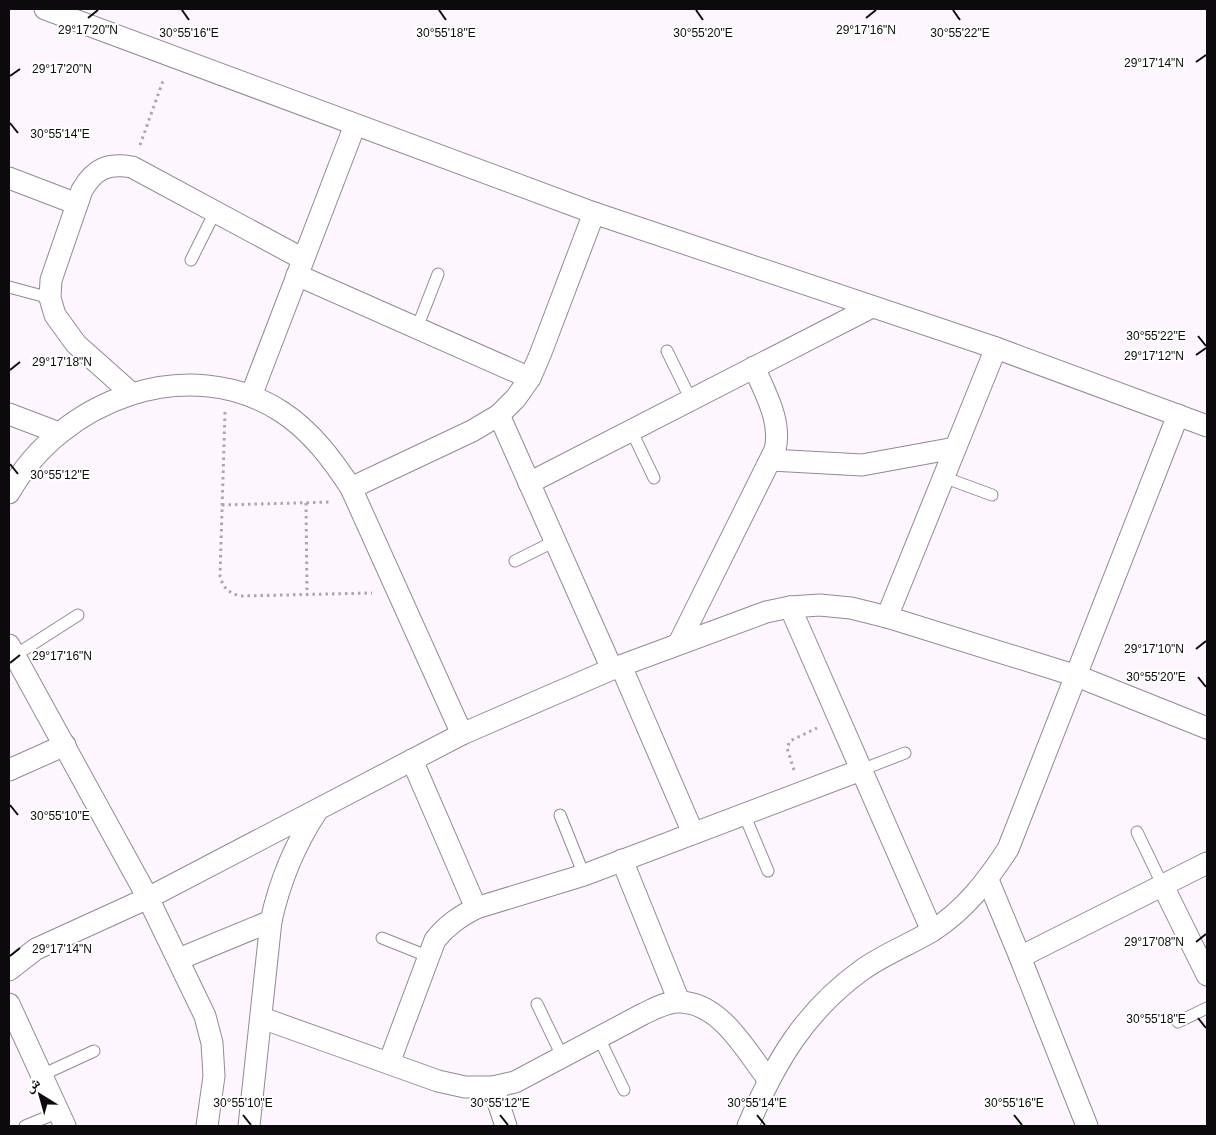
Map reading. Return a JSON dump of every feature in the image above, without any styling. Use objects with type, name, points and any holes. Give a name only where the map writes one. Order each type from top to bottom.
[{"type":"street","points":[[45,9],[594,213],[996,348],[1207,426]]},
{"type":"street","points":[[251,396],[355,125]]},
{"type":"street","points":[[131,393],[76,344],[55,315],[50,298],[51,280],[77,204],[88,180],[100,169],[115,164],[132,167],[215,212],[300,267],[416,328],[530,378]]},
{"type":"street","points":[[9,178],[77,204]]},
{"type":"street","points":[[354,494],[499,415],[516,398],[530,378],[594,213]]},
{"type":"street","points":[[529,483],[872,307]]},
{"type":"street","points":[[886,617],[996,348]]},
{"type":"street","points":[[679,643],[771,460],[778,440],[778,429],[754,367]]},
{"type":"street","points":[[9,493],[36,455],[58,433],[93,409],[131,393],[171,385],[211,386],[251,396],[283,412],[309,434],[332,459],[354,494],[462,734]]},
{"type":"street","points":[[9,414],[58,433]]},
{"type":"street","points":[[499,415],[555,541],[693,834]]},
{"type":"street","points":[[748,1126],[768,1080],[792,1040],[809,1018],[834,992],[863,969],[932,931],[962,908],[988,880],[1008,849],[1020,823],[1178,415]]},
{"type":"street","points":[[771,460],[862,465],[955,448]]},
{"type":"street","points":[[9,970],[36,949],[148,898],[462,734],[616,667],[766,612],[790,607],[820,605],[851,608],[886,617],[1077,676],[1207,728]]},
{"type":"street","points":[[790,607],[932,931]]},
{"type":"street","points":[[11,651],[148,898],[179,958],[205,1016],[212,1043],[214,1076],[207,1126]]},
{"type":"street","points":[[9,770],[65,746]]},
{"type":"street","points":[[412,760],[476,908]]},
{"type":"street","points":[[389,1063],[427,956],[435,940],[446,926],[476,908],[584,875],[861,770]]},
{"type":"street","points":[[249,1126],[271,921],[277,891],[288,861],[319,808]]},
{"type":"street","points":[[622,860],[680,1002]]},
{"type":"street","points":[[1020,957],[1207,863]]},
{"type":"street","points":[[988,880],[1086,1126]]},
{"type":"street","points":[[1163,886],[1207,974]]},
{"type":"street","points":[[179,958],[271,921]]},
{"type":"street","points":[[262,1018],[438,1081],[465,1087],[492,1087],[515,1082],[652,1010],[680,1002],[704,1007],[725,1024],[768,1080]]},
{"type":"street","points":[[9,1004],[62,1119]]},
{"type":"street","points":[[492,1087],[506,1126]]},
{"type":"lane","points":[[191,260],[215,212]]},
{"type":"lane","points":[[416,328],[438,274]]},
{"type":"lane","points":[[9,287],[50,298]]},
{"type":"lane","points":[[667,351],[691,400]]},
{"type":"lane","points":[[631,430],[654,478]]},
{"type":"lane","points":[[943,477],[992,495]]},
{"type":"lane","points":[[515,561],[555,541]]},
{"type":"lane","points":[[11,651],[78,616]]},
{"type":"lane","points":[[861,770],[906,752]]},
{"type":"lane","points":[[744,814],[768,871]]},
{"type":"lane","points":[[560,815],[584,875]]},
{"type":"lane","points":[[1137,832],[1163,886]]},
{"type":"lane","points":[[382,938],[427,956]]},
{"type":"lane","points":[[537,1004],[563,1058]]},
{"type":"lane","points":[[1178,1022],[1207,1008]]},
{"type":"lane","points":[[599,1038],[624,1090]]},
{"type":"lane","points":[[42,1075],[94,1051]]},
{"type":"lane","points":[[25,1126],[62,1119]]},
{"type":"path","points":[[132,167],[172,57]]},
{"type":"path","points":[[226,389],[220,576],[225,588],[232,594],[240,596],[399,592]]},
{"type":"path","points":[[222,505],[306,503],[354,494]]},
{"type":"path","points":[[306,503],[307,594]]},
{"type":"path","points":[[803,792],[788,756],[787,748],[790,741],[797,736],[839,720]]}]
